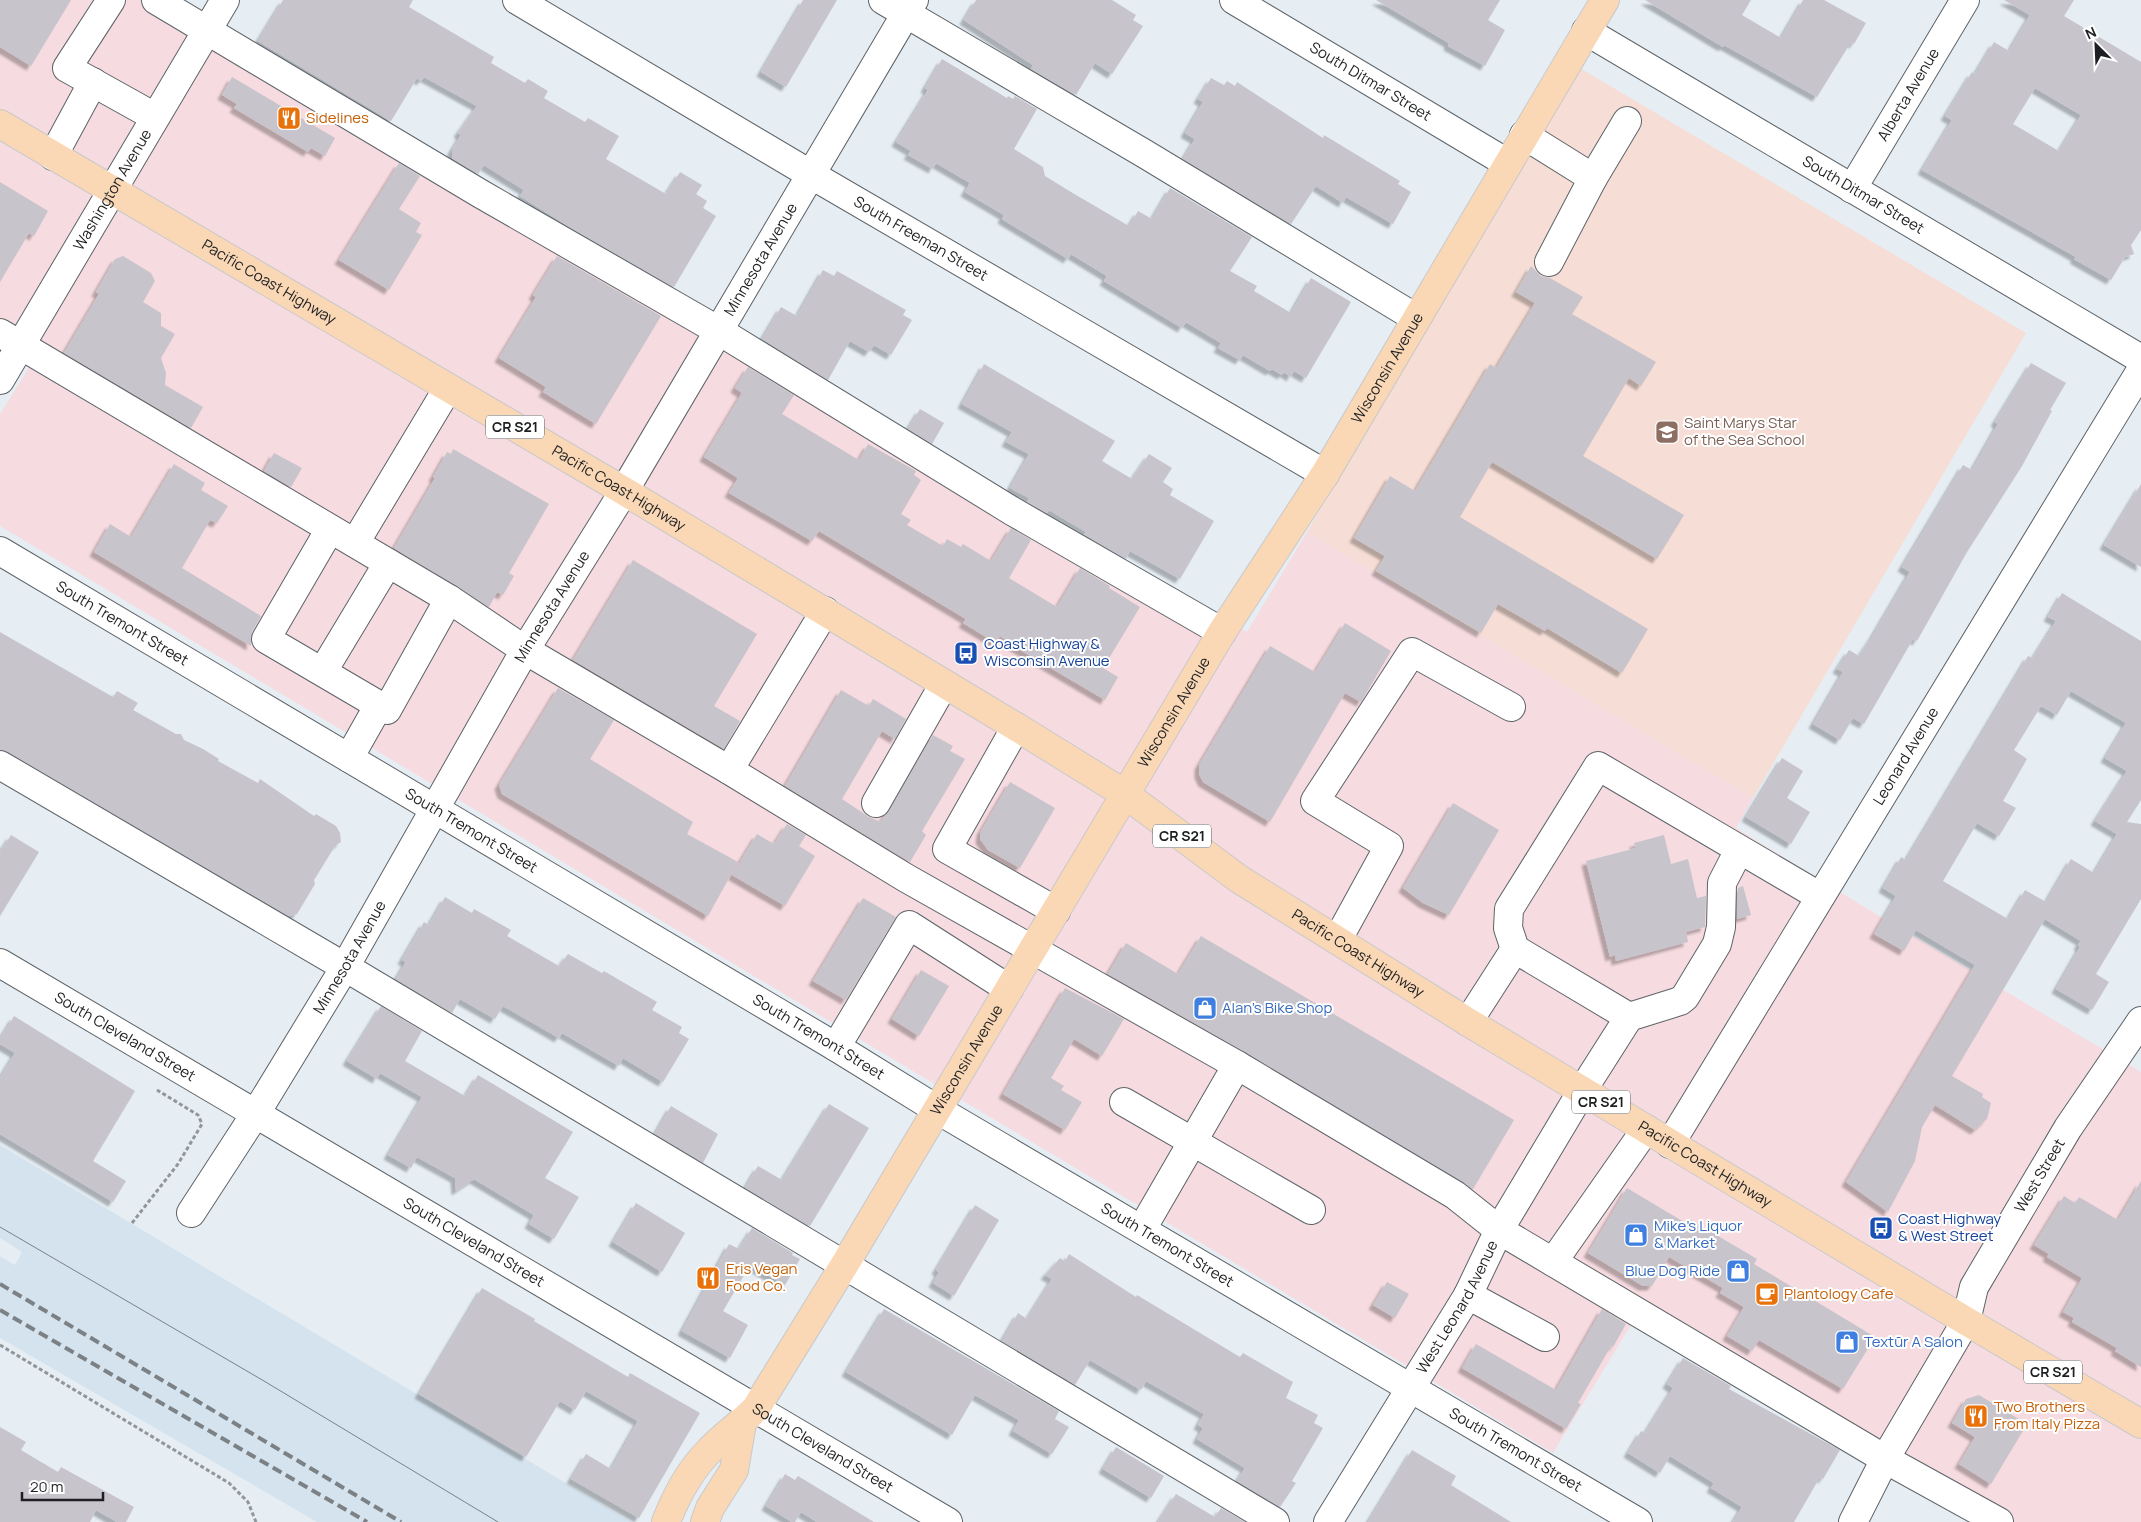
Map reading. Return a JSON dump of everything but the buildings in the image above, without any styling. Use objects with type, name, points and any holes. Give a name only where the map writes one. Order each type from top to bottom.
[{"type":"main road","name":"Wisconsin Avenue","points":[[666,1522],[689,1474],[710,1450],[749,1416],[845,1264],[1222,632],[1325,474],[1586,31],[1600,2]]},
{"type":"main road","name":"Pacific Coast Highway","points":[[0,124],[624,491],[1022,731]]},
{"type":"main road","name":"CR S21","points":[[1022,731],[1125,794]]},
{"type":"main road","name":"Pacific Coast Highway","points":[[1125,794],[1240,879],[1468,1022],[2141,1424]]},
{"type":"main road","name":"Wisconsin Avenue","points":[[705,1522],[710,1508],[734,1470],[749,1416]]},
{"type":"street","points":[[111,0],[68,68],[155,117]]},
{"type":"street","points":[[156,0],[481,194],[720,331],[1012,511],[1222,632]]},
{"type":"street","name":"Washington Avenue","points":[[0,380],[11,339],[112,191],[224,0]]},
{"type":"street","name":"South Freeman Street","points":[[517,0],[810,174],[1325,474]]},
{"type":"street","points":[[883,0],[910,7],[1145,154],[1416,318]]},
{"type":"street","name":"South Ditmar Street","points":[[1234,0],[1507,163]]},
{"type":"street","name":"Alberta Avenue","points":[[1852,189],[1965,0]]},
{"type":"street","name":"Minnesota Avenue","points":[[191,1213],[256,1113],[345,966],[525,650],[624,491],[720,331],[810,174],[910,7]]},
{"type":"street","name":"South Ditmar Street","points":[[1586,31],[2141,359]]},
{"type":"street","points":[[53,156],[93,82]]},
{"type":"street","points":[[1549,262],[1593,178],[1627,121]]},
{"type":"street","points":[[1524,135],[1593,178]]},
{"type":"street","points":[[11,339],[449,599],[525,650],[929,891],[1236,1065],[1455,1196],[1500,1230],[1553,1262],[1886,1459],[1999,1522]]},
{"type":"street","name":"Leonard Avenue","points":[[1670,1144],[1819,896],[2141,370]]},
{"type":"street","points":[[355,543],[448,388]]},
{"type":"street","points":[[330,528],[266,639],[387,710],[449,599]]},
{"type":"street","name":"South Tremont Street","points":[[0,551],[836,1047],[938,1110],[1638,1522]]},
{"type":"street","points":[[323,671],[388,563]]},
{"type":"street","points":[[729,770],[825,611]]},
{"type":"street","points":[[1338,939],[1389,846],[1315,801],[1412,652],[1511,707]]},
{"type":"street","points":[[876,803],[944,684]]},
{"type":"street","points":[[349,758],[379,705]]},
{"type":"street","points":[[1022,731],[947,849],[1056,910]]},
{"type":"street","points":[[0,764],[345,966],[1275,1522]]},
{"type":"street","points":[[1739,850],[1727,869],[1722,883],[1721,927],[1717,944],[1685,997],[1675,1004],[1629,1017],[1515,949],[1508,928],[1508,909],[1598,766],[1819,896]]},
{"type":"street","points":[[836,1047],[929,891]]},
{"type":"street","points":[[909,924],[1009,989]]},
{"type":"street","points":[[1468,1022],[1515,949]]},
{"type":"street","name":"South Cleveland Street","points":[[0,963],[256,1113],[749,1416],[948,1522]]},
{"type":"street","name":"West Leonard Avenue","points":[[1328,1522],[1468,1295],[1500,1230],[1582,1091],[1629,1017]]},
{"type":"street","name":"West Street","points":[[1853,1522],[1886,1459],[1966,1321],[1974,1287],[2068,1128],[2139,1030]]},
{"type":"street","points":[[1142,1229],[1236,1065]]},
{"type":"street","points":[[1124,1102],[1311,1210]]},
{"type":"street","points":[[1553,1262],[1646,1129]]},
{"type":"street","points":[[1468,1295],[1545,1337]]},
{"type":"path","points":[[132,1223],[178,1164],[202,1124],[198,1115],[148,1085]]},
{"type":"path","points":[[0,1345],[229,1483],[248,1502],[256,1522]]},
{"type":"shaded area","points":[[0,0],[174,0],[1247,632],[1307,532],[1753,798],[1736,828],[2141,1072],[2141,1522],[1971,1522],[1634,1320],[1553,1453],[0,526],[0,414],[37,355],[0,332]]},
{"type":"shaded area","name":"Saint Marys Star of the Sea School","points":[[1580,68],[2026,333],[1753,798],[1307,532]]},
{"type":"shaded area","points":[[0,1145],[631,1522],[317,1522],[0,1338],[0,1256],[15,1265],[22,1252],[0,1238]]},
{"type":"tram line","points":[[0,1227],[264,1381],[498,1522]]},
{"type":"railway","points":[[0,1284],[401,1522]]},
{"type":"railway","points":[[0,1310],[367,1522]]},
{"type":"place","name":"Sidelines","points":[[289,118]]},
{"type":"place","name":"Saint Marys Star of the Sea School","points":[[1667,432]]},
{"type":"place","name":"Coast Highway & Wisconsin Avenue","points":[[966,653]]},
{"type":"place","name":"Alan's Bike Shop","points":[[1205,1008]]},
{"type":"place","name":"Coast Highway & West Street","points":[[1881,1228]]},
{"type":"place","name":"Mike's Liquor & Market","points":[[1636,1235]]},
{"type":"place","name":"Blue Dog Ride","points":[[1738,1271]]},
{"type":"place","name":"Eris Vegan Food Co.","points":[[708,1278]]},
{"type":"place","name":"Plantology Cafe","points":[[1767,1294]]},
{"type":"place","name":"Textūr A Salon","points":[[1847,1342]]},
{"type":"place","name":"Two Brothers From Italy Pizza","points":[[1976,1416]]}]
